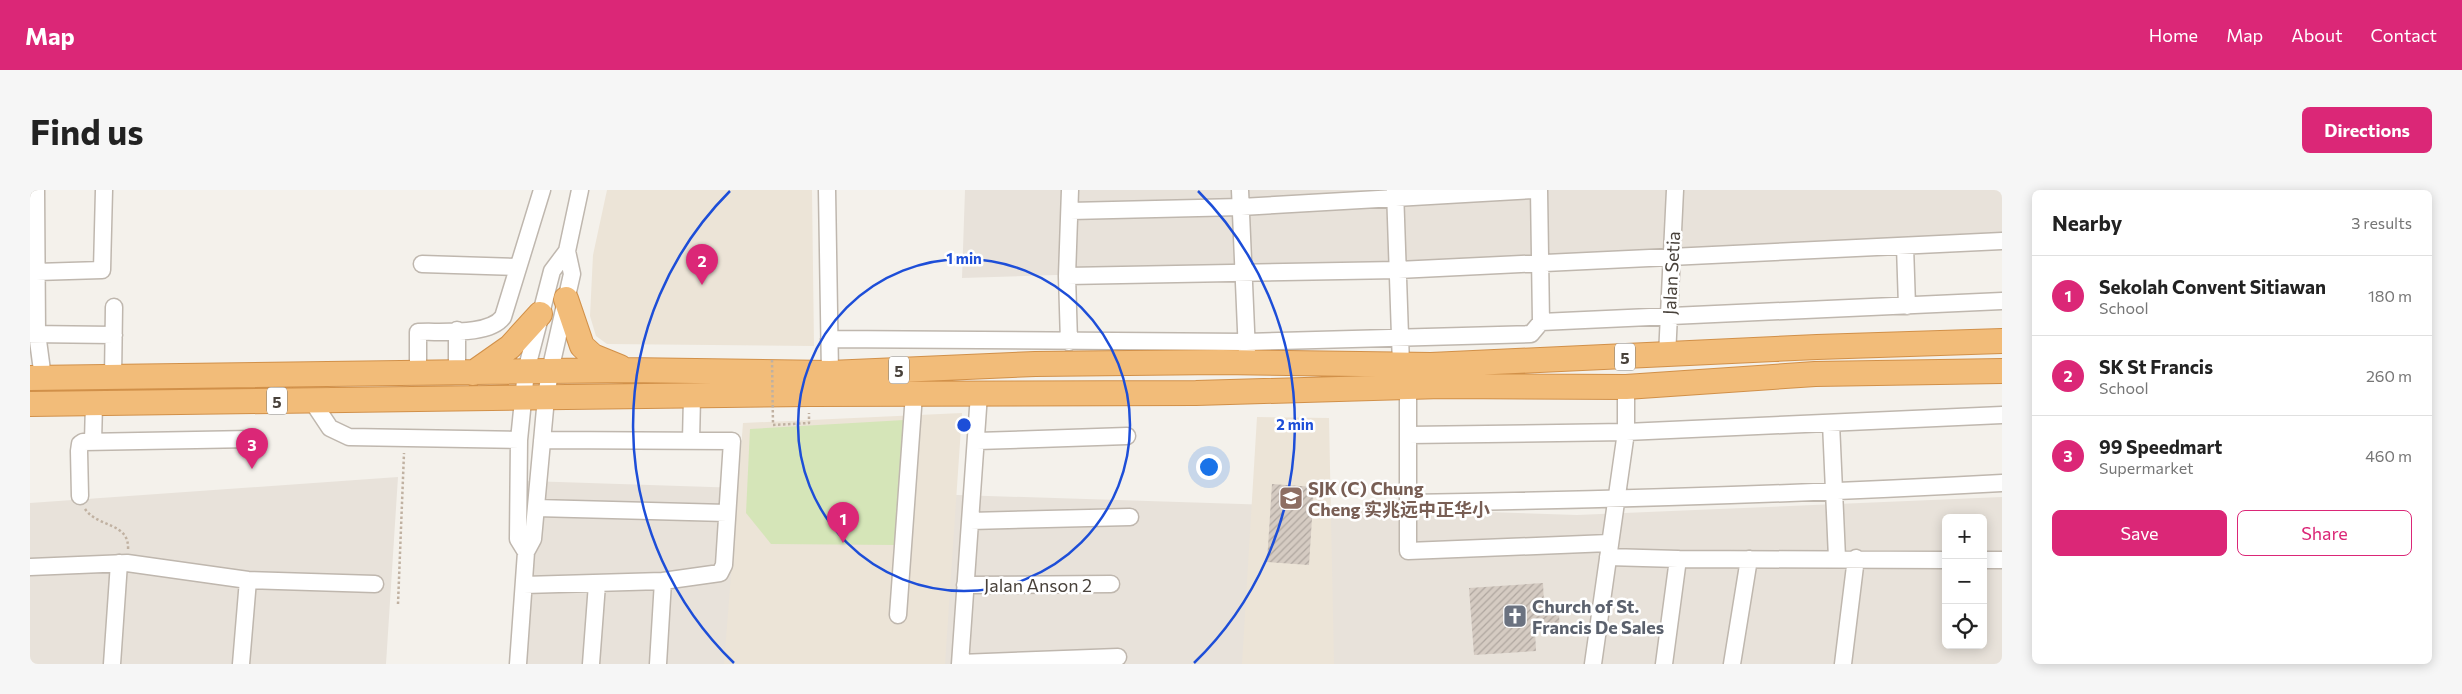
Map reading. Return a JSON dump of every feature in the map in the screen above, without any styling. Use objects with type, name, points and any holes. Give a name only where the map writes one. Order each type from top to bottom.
[{"type":"highway","points":[[566,299],[582,346],[593,356],[627,370]]},
{"type":"highway","points":[[465,373],[510,346],[540,314]]},
{"type":"highway","name":"5","points":[[36,378],[627,370],[830,373],[1247,352],[1401,365],[1431,365],[1667,356],[1817,347],[2002,341]]},
{"type":"highway","points":[[1923,344],[1963,356],[2002,356]]},
{"type":"highway","points":[[1247,352],[1251,372],[1265,379],[1376,376],[1408,388]]},
{"type":"highway","points":[[1667,356],[1676,369],[1683,371],[1775,366],[1815,374]]},
{"type":"highway","points":[[1035,364],[1080,374],[1179,374],[1188,377],[1196,393]]},
{"type":"highway","points":[[1431,365],[1519,372],[1610,370],[1618,372],[1626,386]]},
{"type":"highway","name":"5","points":[[30,404],[809,394],[1196,393],[1408,388],[1626,386],[1815,374],[2002,371]]},
{"type":"highway","points":[[857,372],[973,386],[980,394]]},
{"type":"street","points":[[36,190],[33,212],[36,272],[34,334],[36,378]]},
{"type":"street","points":[[36,272],[102,270],[104,190]]},
{"type":"street","points":[[418,374],[418,332],[486,329],[497,324],[503,316],[542,190]]},
{"type":"street","points":[[526,552],[518,539],[519,440],[535,398],[550,371],[572,274],[568,251],[580,190]]},
{"type":"street","points":[[827,190],[830,373]]},
{"type":"street","points":[[1069,342],[1066,276],[1070,190]]},
{"type":"street","points":[[1240,190],[1247,352]]},
{"type":"street","points":[[1070,211],[1241,207],[1395,194],[1533,190]]},
{"type":"street","points":[[830,339],[1069,342],[1247,352],[1400,338],[1531,334],[1541,322],[1539,190]]},
{"type":"street","name":"Jalan Setia","points":[[1667,356],[1675,190]]},
{"type":"street","points":[[1395,194],[1401,365]]},
{"type":"street","points":[[1066,276],[1398,270],[2002,241]]},
{"type":"street","points":[[1905,246],[1907,306]]},
{"type":"street","points":[[518,664],[526,552],[533,539],[542,440],[535,398],[526,371],[552,271],[568,251]]},
{"type":"street","points":[[422,264],[518,267]]},
{"type":"street","points":[[1541,322],[2002,302]]},
{"type":"street","points":[[113,378],[114,307]]},
{"type":"street","points":[[457,330],[465,373]]},
{"type":"street","points":[[34,334],[114,335]]},
{"type":"street","points":[[1592,664],[1626,432],[1626,386]]},
{"type":"street","points":[[1408,388],[1407,548],[1410,552],[1609,550],[1678,559],[1856,558],[1942,560]]},
{"type":"street","points":[[898,615],[914,394]]},
{"type":"street","points":[[980,394],[960,663],[1118,657]]},
{"type":"street","points":[[691,441],[692,396]]},
{"type":"street","points":[[312,401],[330,428],[349,437],[519,440]]},
{"type":"street","points":[[93,442],[94,403]]},
{"type":"street","points":[[1408,435],[1626,432],[2002,415]]},
{"type":"street","points":[[1831,423],[1837,558]]},
{"type":"street","points":[[977,441],[1128,436]]},
{"type":"street","points":[[80,496],[80,444],[83,442],[252,439]]},
{"type":"street","points":[[524,585],[663,581],[720,573],[725,556],[732,441],[542,440]]},
{"type":"street","points":[[1407,503],[1616,500],[2002,484]]},
{"type":"street","points":[[536,508],[727,513]]},
{"type":"street","points":[[970,521],[1130,517]]},
{"type":"street","points":[[1732,664],[1749,558]]},
{"type":"street","points":[[1843,664],[1856,558]]},
{"type":"street","points":[[1664,664],[1678,559]]},
{"type":"street","points":[[1987,560],[2002,560]]},
{"type":"street","points":[[30,567],[123,563],[248,580],[375,584]]},
{"type":"street","points":[[112,664],[123,563]]},
{"type":"street","points":[[242,664],[248,580]]},
{"type":"street","points":[[658,664],[663,581]]},
{"type":"street","points":[[591,664],[596,584]]},
{"type":"street","name":"Jalan Anson 2","points":[[965,585],[1110,584]]},
{"type":"path","points":[[772,360],[773,425],[809,424],[809,394]]},
{"type":"path","points":[[398,604],[404,439]]},
{"type":"path","points":[[80,496],[87,512],[121,530],[126,535],[128,546],[123,563]]},
{"type":"shaded area","points":[[607,190],[812,190],[814,346],[607,344],[596,336],[590,316],[593,255]]},
{"type":"shaded area","points":[[965,190],[2002,190],[2002,245],[962,278]]},
{"type":"shaded area","points":[[962,413],[945,664],[724,664],[743,423]]},
{"type":"shaded area","name":"SJK (C) Chung Cheng 实兆远中正华小","points":[[1257,417],[1329,418],[1334,664],[1242,664]]},
{"type":"shaded area","points":[[398,477],[386,664],[30,664],[30,503]]},
{"type":"shaded area","points":[[528,481],[1577,515],[2002,497],[2002,664],[514,664]]},
{"type":"green space","points":[[904,420],[896,545],[771,544],[746,513],[750,429]]},
{"type":"building","points":[[1272,484],[1314,487],[1309,565],[1267,562]]},
{"type":"building","name":"Church of St. Francis De Sales","points":[[1543,583],[1544,604],[1558,603],[1560,628],[1535,630],[1536,651],[1474,655],[1469,588]]},
{"type":"place","name":"SK St Francis","points":[[702,285]]},
{"type":"place","name":"99 Speedmart","points":[[252,469]]},
{"type":"place","name":"SJK (C) Chung Cheng 实兆远中正华小","points":[[1291,498]]},
{"type":"place","name":"Sekolah Convent Sitiawan","points":[[843,543]]},
{"type":"place","name":"Church of St. Francis De Sales","points":[[1515,616]]}]
